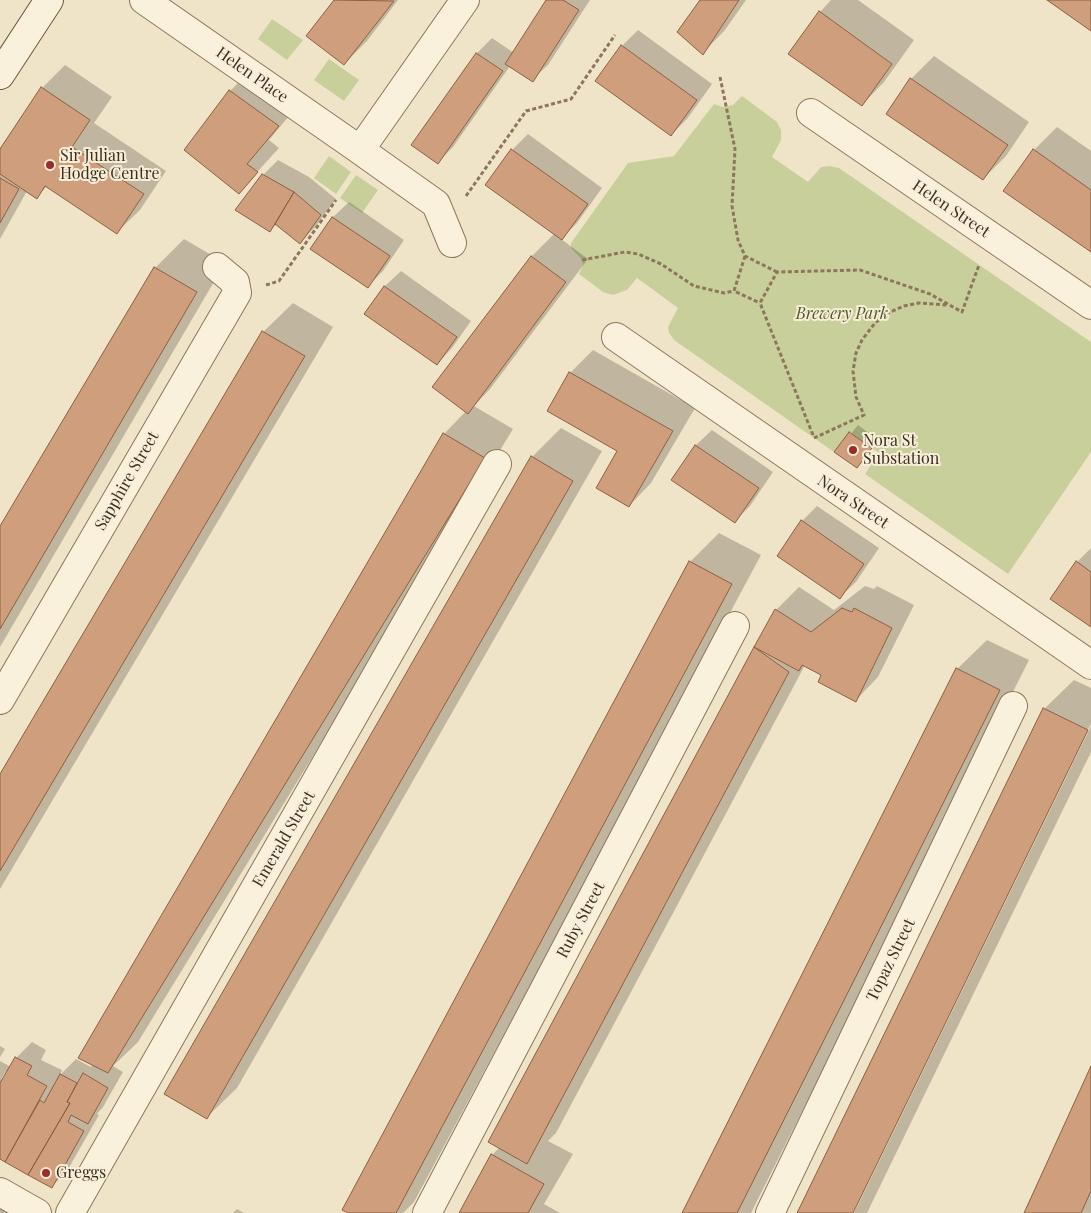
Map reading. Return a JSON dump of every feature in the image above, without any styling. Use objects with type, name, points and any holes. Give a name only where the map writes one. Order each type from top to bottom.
[{"type":"street","points":[[0,74],[48,0]]},
{"type":"street","name":"Helen Place","points":[[144,0],[436,204],[452,243]]},
{"type":"street","points":[[360,150],[465,0]]},
{"type":"street","name":"Helen Street","points":[[811,114],[1091,305]]},
{"type":"street","points":[[217,267],[235,282],[237,293]]},
{"type":"street","name":"Sapphire Street","points":[[0,700],[237,293]]},
{"type":"street","name":"Nora Street","points":[[616,337],[1091,665]]},
{"type":"street","name":"Emerald Street","points":[[70,1213],[497,464]]},
{"type":"street","name":"Ruby Street","points":[[427,1213],[735,626]]},
{"type":"street","name":"Topaz Street","points":[[770,1213],[1013,706]]},
{"type":"street","points":[[0,1192],[37,1213]]},
{"type":"path","points":[[464,198],[526,111],[571,99],[615,35]]},
{"type":"path","points":[[720,77],[735,150],[732,191],[734,221],[738,240],[745,256],[777,272],[860,270],[930,294],[962,312],[980,265],[996,240]]},
{"type":"path","points":[[237,293],[279,281],[336,200]]},
{"type":"path","points":[[582,260],[625,252],[638,254],[662,264],[694,286],[724,292],[734,291],[760,303],[814,438]]},
{"type":"path","points":[[734,291],[745,256]]},
{"type":"path","points":[[760,303],[777,272]]},
{"type":"path","points":[[797,463],[814,438],[864,415],[856,397],[853,371],[856,353],[862,340],[875,323],[904,306],[919,303],[951,306]]},
{"type":"green space","points":[[272,19],[303,40],[287,60],[258,39]]},
{"type":"green space","points":[[329,59],[359,80],[344,101],[314,80]]},
{"type":"green space","name":"Brewery Park","points":[[742,96],[777,122],[781,130],[781,140],[772,157],[808,182],[821,167],[839,168],[1091,342],[1091,452],[1008,574],[865,474],[879,453],[850,432],[834,452],[674,340],[669,333],[668,327],[678,308],[637,278],[627,290],[613,295],[603,292],[579,274],[583,265],[582,260],[571,248],[571,243],[628,163],[674,156],[714,104],[723,107],[733,105]]},
{"type":"green space","points":[[329,156],[351,172],[336,194],[314,178]]},
{"type":"green space","points":[[356,175],[378,190],[362,213],[340,198]]},
{"type":"building","points":[[334,0],[394,1],[344,65],[306,36]]},
{"type":"building","points":[[546,0],[563,0],[579,10],[533,82],[505,64]]},
{"type":"building","points":[[700,0],[739,0],[703,55],[677,32]]},
{"type":"building","points":[[1047,0],[1091,0],[1091,31]]},
{"type":"building","points":[[819,11],[892,64],[862,106],[788,54]]},
{"type":"building","points":[[621,45],[697,100],[671,136],[595,81]]},
{"type":"building","points":[[476,53],[503,71],[438,164],[411,145]]},
{"type":"building","points":[[910,78],[1008,145],[983,180],[886,114]]},
{"type":"building","name":"Sir Julian Hodge Centre","points":[[41,87],[90,120],[72,147],[144,194],[117,234],[45,186],[37,199],[0,174],[0,149]]},
{"type":"building","points":[[229,90],[279,126],[247,164],[258,172],[239,194],[184,150]]},
{"type":"building","points":[[511,149],[588,204],[562,240],[485,185]]},
{"type":"building","points":[[1033,149],[1091,190],[1091,252],[1003,191]]},
{"type":"building","points":[[262,174],[294,192],[270,232],[235,210]]},
{"type":"building","points":[[0,178],[19,189],[0,223]]},
{"type":"building","points":[[294,192],[321,215],[300,244],[275,224]]},
{"type":"building","points":[[332,217],[390,256],[368,288],[310,249]]},
{"type":"building","points":[[531,256],[566,282],[468,414],[432,387]]},
{"type":"building","points":[[154,267],[197,292],[0,629],[0,526]]},
{"type":"building","points":[[384,286],[457,337],[437,365],[364,314]]},
{"type":"building","points":[[262,331],[305,356],[0,871],[0,774]]},
{"type":"building","points":[[569,372],[673,431],[629,507],[596,488],[617,451],[547,411]]},
{"type":"building","name":"Nora St Substation","points":[[849,432],[872,448],[857,468],[834,452]]},
{"type":"building","points":[[443,433],[485,458],[108,1073],[78,1058]]},
{"type":"building","points":[[695,445],[759,488],[735,523],[671,480]]},
{"type":"building","points":[[531,456],[573,481],[207,1119],[164,1094]]},
{"type":"building","points":[[801,520],[864,564],[840,599],[777,556]]},
{"type":"building","points":[[689,561],[732,584],[396,1213],[348,1213],[342,1210]]},
{"type":"building","points":[[1076,561],[1091,572],[1091,627],[1050,599]]},
{"type":"building","points":[[842,608],[852,612],[854,608],[892,628],[856,702],[818,682],[821,675],[802,665],[799,671],[754,647],[775,609],[811,632]]},
{"type":"building","points":[[754,647],[789,672],[527,1164],[488,1142]]},
{"type":"building","points":[[956,668],[1000,690],[737,1213],[682,1213]]},
{"type":"building","points":[[1043,708],[1088,730],[853,1213],[797,1213]]},
{"type":"building","points":[[15,1057],[32,1066],[27,1075],[47,1086],[5,1162],[0,1159],[0,1083]]},
{"type":"building","points":[[1091,1066],[1091,1191],[1081,1213],[1024,1213]]},
{"type":"building","points":[[83,1073],[108,1088],[88,1124],[71,1115],[68,1122],[84,1131],[52,1188],[28,1175],[70,1103],[67,1102]]},
{"type":"building","points":[[60,1074],[77,1083],[67,1102],[70,1103],[28,1175],[5,1162],[40,1100],[44,1103]]},
{"type":"building","points":[[491,1154],[544,1184],[528,1213],[459,1213]]},
{"type":"place","name":"Sir Julian Hodge Centre","points":[[50,165]]},
{"type":"place","name":"Nora St Substation","points":[[853,450]]},
{"type":"place","name":"Greggs","points":[[46,1173]]}]
